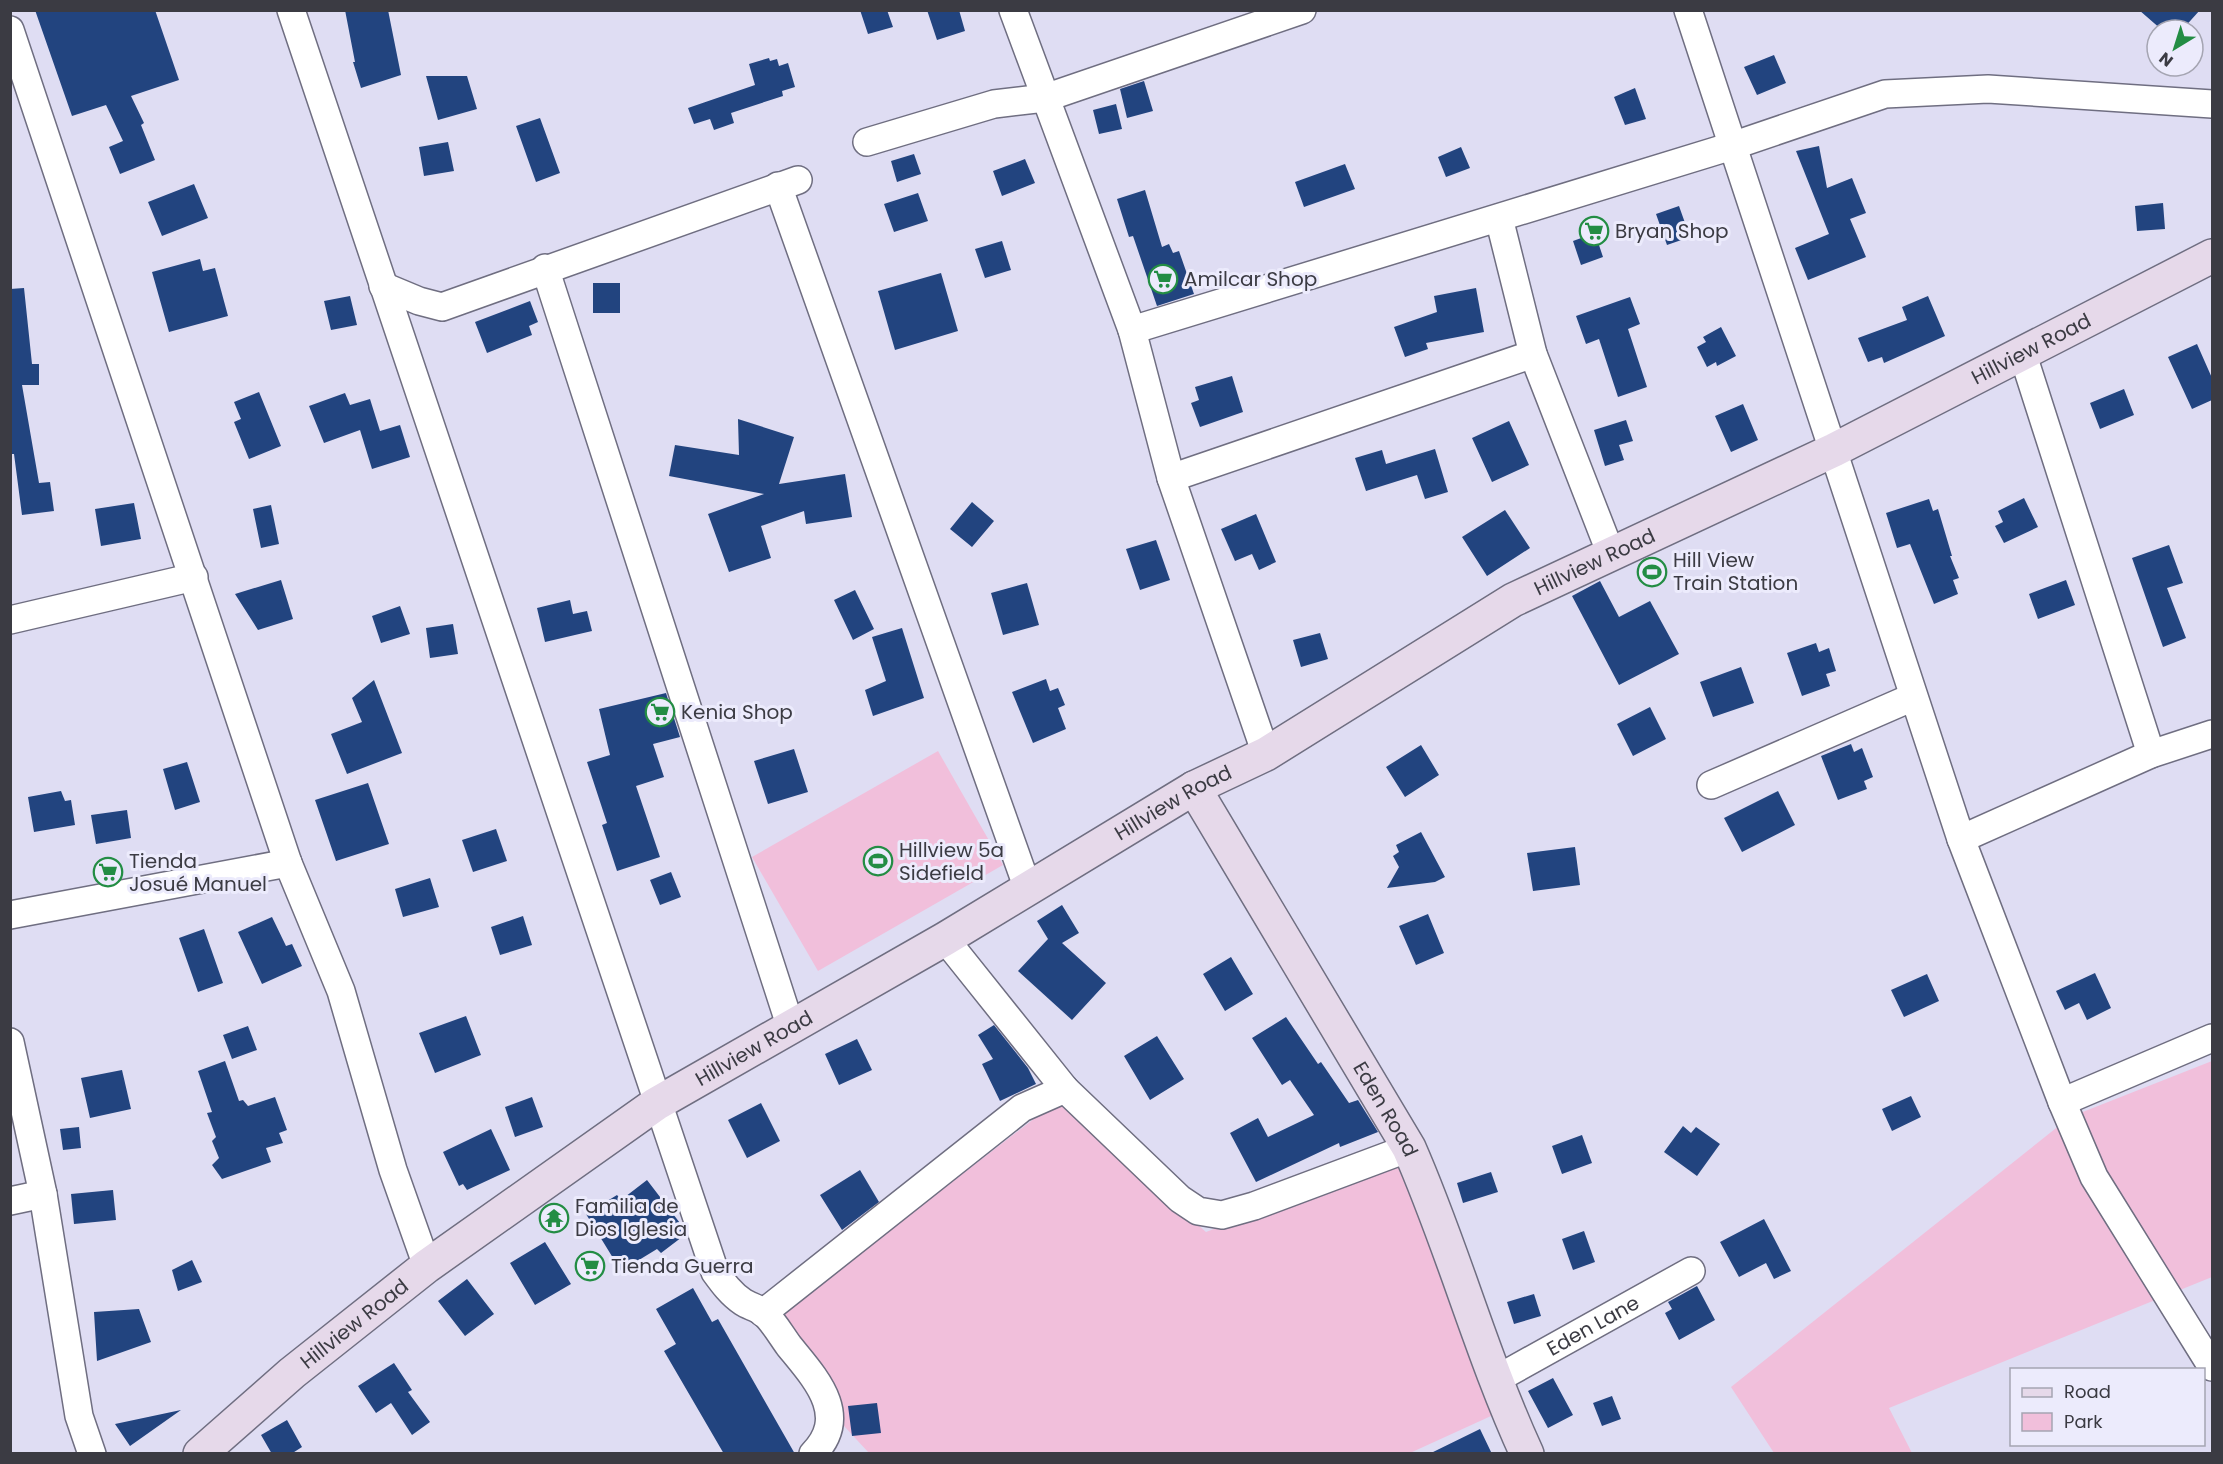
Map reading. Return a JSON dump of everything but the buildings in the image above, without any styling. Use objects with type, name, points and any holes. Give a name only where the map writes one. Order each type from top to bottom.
[{"type":"street","points":[[291,10],[714,1272],[743,1302],[763,1312],[816,1380],[829,1406],[830,1426],[821,1446],[813,1454]]},
{"type":"street","points":[[1013,10],[1132,330],[1171,478],[1266,754]]},
{"type":"street","points":[[867,142],[994,104],[1045,98],[1302,10]]},
{"type":"street","points":[[1688,10],[1961,839],[2062,1102],[2094,1178],[2212,1367]]},
{"type":"street","points":[[10,30],[288,863],[341,991],[393,1170],[427,1266]]},
{"type":"street","points":[[1132,330],[1732,146],[1885,94],[1988,89],[2212,104]]},
{"type":"street","points":[[383,286],[419,301],[442,307],[545,268],[788,183],[1028,889]]},
{"type":"street","points":[[1499,218],[1533,354],[1611,554]]},
{"type":"street","name":"Hillview Road","points":[[200,1454],[292,1373],[427,1266],[656,1104],[945,939],[1194,789],[1266,754],[1513,600],[1834,450],[2212,256]]},
{"type":"street","points":[[545,268],[791,1028]]},
{"type":"street","points":[[2022,352],[2151,754]]},
{"type":"street","points":[[1171,478],[1533,354]]},
{"type":"street","points":[[10,620],[194,577]]},
{"type":"street","points":[[1711,785],[1913,697]]},
{"type":"street","points":[[1961,839],[2151,754],[2212,734]]},
{"type":"street","name":"Eden Road","points":[[1194,789],[1409,1148],[1427,1187],[1495,1380],[1527,1454]]},
{"type":"street","points":[[10,915],[288,863]]},
{"type":"street","points":[[945,939],[1065,1089],[1180,1199],[1198,1210],[1222,1215],[1254,1206],[1409,1148]]},
{"type":"street","points":[[2062,1102],[2212,1038]]},
{"type":"street","points":[[10,1042],[44,1194],[79,1416],[92,1454]]},
{"type":"street","points":[[763,1312],[1022,1108],[1065,1089]]},
{"type":"street","points":[[10,1201],[44,1194]]},
{"type":"street","name":"Eden Lane","points":[[1495,1380],[1690,1271]]},
{"type":"green space","name":"Hillview 5a Sidefield","points":[[938,751],[1003,865],[818,971],[752,857]]},
{"type":"green space","points":[[2212,1061],[2212,1277],[1889,1408],[1912,1453],[1774,1453],[1731,1387],[2070,1117]]},
{"type":"green space","points":[[1057,1101],[1206,1232],[1397,1160],[1502,1411],[1410,1453],[869,1453],[844,1426],[776,1318]]},
{"type":"place","name":"Bryan Shop","points":[[1594,231]]},
{"type":"place","name":"Amilcar Shop","points":[[1163,279]]},
{"type":"place","name":"Hill View Train Station","points":[[1652,572]]},
{"type":"place","name":"Kenia Shop","points":[[660,712]]},
{"type":"place","name":"Hillview 5a Sidefield","points":[[878,861]]},
{"type":"place","name":"Tienda Josué Manuel","points":[[108,872]]},
{"type":"place","name":"Familia de Dios Iglesia","points":[[554,1218]]},
{"type":"place","name":"Tienda Guerra","points":[[590,1266]]}]
